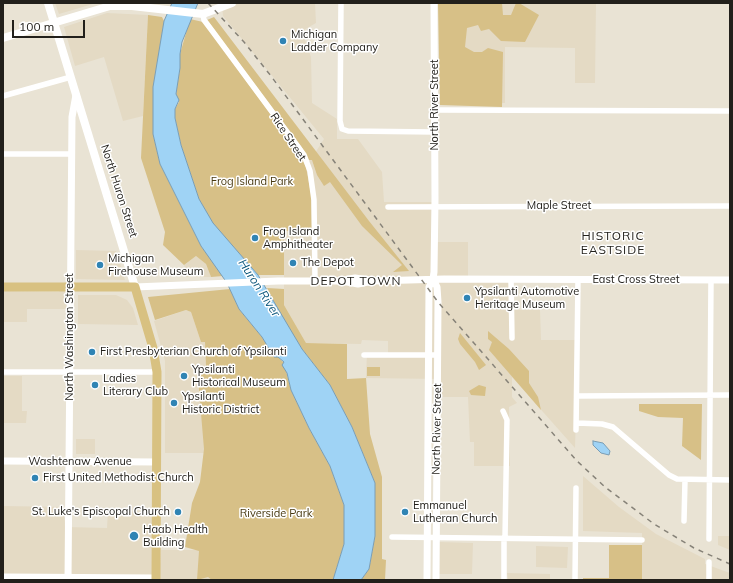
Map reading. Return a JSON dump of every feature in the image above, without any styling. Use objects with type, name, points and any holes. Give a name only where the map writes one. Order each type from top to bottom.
[{"type":"main road","name":"North Huron Street","points":[[48,3],[135,287],[153,348],[158,372],[156,579]]},
{"type":"main road","points":[[3,38],[110,6],[159,9],[201,14],[232,3]]},
{"type":"main road","points":[[3,287],[135,287]]},
{"type":"street","points":[[341,3],[340,121],[342,129],[348,132],[435,132]]},
{"type":"street","name":"North River Street","points":[[426,580],[429,286],[433,280],[435,206],[434,3]]},
{"type":"street","name":"Rice Street","points":[[201,14],[304,156],[310,172],[314,200],[315,280]]},
{"type":"street","points":[[3,96],[71,77]]},
{"type":"street","name":"North Washington Street","points":[[68,578],[71,154],[72,117],[76,95]]},
{"type":"street","points":[[435,110],[730,110]]},
{"type":"street","points":[[3,154],[71,154]]},
{"type":"street","name":"Maple Street","points":[[388,207],[730,206]]},
{"type":"street","points":[[576,430],[578,396],[578,279]]},
{"type":"street","name":"East Cross Street","points":[[135,287],[278,280],[340,281],[358,284],[374,281],[433,280],[730,280]]},
{"type":"street","name":"North River Street","points":[[433,280],[438,287],[436,580]]},
{"type":"street","points":[[510,280],[512,338]]},
{"type":"street","points":[[709,539],[711,280]]},
{"type":"street","points":[[364,355],[438,355]]},
{"type":"street","points":[[3,372],[158,372]]},
{"type":"street","points":[[578,396],[730,395]]},
{"type":"street","points":[[503,411],[506,420],[504,580]]},
{"type":"street","points":[[577,423],[602,424],[613,427],[669,475],[677,479],[730,480]]},
{"type":"street","name":"Washtenaw Avenue","points":[[3,461],[157,462]]},
{"type":"street","points":[[684,521],[685,480]]},
{"type":"street","points":[[575,580],[576,488]]},
{"type":"street","points":[[392,537],[642,540]]},
{"type":"street","points":[[709,562],[709,580]]},
{"type":"street","points":[[3,577],[156,579]]},
{"type":"shaded area","points":[[55,3],[96,3],[59,14]]},
{"type":"shaded area","name":"DEPOT TOWN","points":[[222,3],[315,3],[316,23],[302,31],[311,57],[312,103],[337,119],[337,139],[358,139],[382,172],[384,202],[436,202],[435,242],[468,242],[468,279],[511,280],[511,310],[540,310],[541,340],[578,340],[575,448],[512,377],[512,397],[517,403],[509,407],[510,466],[474,466],[474,442],[470,442],[468,397],[440,397],[440,379],[366,378],[367,353],[388,353],[388,341],[362,340],[361,344],[306,343],[284,305],[284,231],[306,167],[324,139],[223,16]]},
{"type":"shaded area","points":[[447,3],[596,3],[595,83],[575,83],[575,48],[505,47],[505,103],[446,103]]},
{"type":"shaded area","points":[[107,13],[148,15],[143,116],[123,121],[104,57],[75,66],[64,27]]},
{"type":"shaded area","points":[[76,250],[116,251],[125,280],[76,279]]},
{"type":"shaded area","points":[[196,256],[206,264],[211,277],[186,277],[184,265]]},
{"type":"shaded area","points":[[61,290],[66,291],[66,309],[27,309],[27,322],[3,322],[3,291],[59,292]]},
{"type":"shaded area","points":[[78,295],[116,295],[127,300],[133,308],[138,325],[78,324]]},
{"type":"shaded area","points":[[186,310],[191,312],[201,342],[205,342],[206,453],[165,453],[165,361],[154,321]]},
{"type":"shaded area","points":[[3,376],[22,376],[22,411],[27,411],[26,423],[3,423]]},
{"type":"shaded area","points":[[76,439],[95,439],[95,454],[76,454]]},
{"type":"shaded area","points":[[583,476],[619,507],[656,534],[705,559],[705,564],[730,573],[730,580],[642,580],[642,533],[583,531]]},
{"type":"shaded area","points":[[3,506],[64,507],[65,527],[107,528],[108,511],[153,512],[153,580],[3,580]]},
{"type":"shaded area","points":[[718,536],[730,536],[730,550],[718,545]]},
{"type":"shaded area","points":[[439,542],[473,543],[472,574],[438,574]]},
{"type":"shaded area","points":[[536,546],[568,547],[567,568],[536,567]]},
{"type":"shaded area","points":[[161,550],[211,550],[212,580],[159,580]]},
{"type":"shaded area","points":[[507,573],[550,574],[550,580],[508,580]]},
{"type":"green space","points":[[438,3],[502,3],[503,15],[511,15],[516,3],[519,3],[539,15],[525,42],[501,41],[489,29],[481,31],[478,25],[467,28],[465,47],[474,52],[482,52],[488,48],[503,52],[502,107],[440,105]]},
{"type":"green space","points":[[148,15],[162,17],[164,21],[153,87],[153,134],[160,164],[201,246],[223,276],[211,277],[206,264],[196,256],[184,265],[163,245],[165,232],[141,158]]},
{"type":"green space","points":[[214,17],[369,221],[409,271],[393,272],[402,265],[362,226],[330,182],[324,186],[317,175],[312,160],[309,160],[301,146],[207,20]]},
{"type":"green space","name":"Frog Island Park","points":[[190,19],[203,22],[299,153],[306,167],[311,194],[312,231],[284,231],[284,275],[258,275],[212,223],[199,199],[181,145],[175,118],[175,109],[179,102],[176,94],[180,68],[180,54]]},
{"type":"green space","points":[[267,288],[284,289],[284,305],[306,343],[347,344],[347,379],[366,378],[370,434],[382,477],[382,559],[386,560],[385,580],[361,580],[369,569],[375,536],[375,483],[352,427],[330,385],[302,349],[279,313]]},
{"type":"green space","name":"Riverside Park","points":[[230,289],[239,309],[262,337],[274,357],[278,357],[284,363],[291,390],[309,428],[330,466],[344,505],[344,544],[333,580],[212,580],[208,577],[197,580],[199,551],[185,547],[192,503],[200,482],[204,449],[198,378],[206,371],[205,342],[201,342],[191,312],[186,310],[155,320],[148,297]]},
{"type":"green space","points":[[488,331],[509,349],[529,371],[529,383],[538,397],[541,410],[489,350],[492,342],[488,339]]},
{"type":"green space","points":[[460,333],[486,365],[479,370],[475,362],[460,344],[458,339]]},
{"type":"green space","points":[[367,367],[380,367],[380,376],[367,376]]},
{"type":"green space","points":[[479,385],[486,387],[485,396],[471,395],[469,391]]},
{"type":"green space","points":[[639,404],[702,404],[701,460],[682,446],[683,418],[658,417],[639,411]]},
{"type":"green space","points":[[609,545],[642,545],[642,580],[583,580],[583,578],[609,578]]},
{"type":"water","name":"Huron River","points":[[172,3],[198,3],[182,42],[176,94],[179,100],[175,109],[175,118],[181,145],[199,199],[213,223],[258,275],[302,349],[330,385],[352,427],[375,483],[375,536],[369,569],[361,580],[333,580],[344,544],[344,505],[330,466],[309,428],[291,390],[287,373],[282,365],[284,362],[278,357],[274,357],[262,337],[239,309],[227,283],[201,246],[160,164],[153,134],[153,87],[164,21]]},
{"type":"water","points":[[593,441],[603,443],[610,451],[609,455],[601,453],[593,445]]},
{"type":"railway","points":[[208,3],[244,42],[271,76],[438,302],[577,461],[605,487],[654,524],[694,548],[730,564]]},
{"type":"place","name":"Michigan Ladder Company","points":[[283,41]]},
{"type":"place","name":"Frog Island Amphitheater","points":[[255,238]]},
{"type":"place","name":"The Depot","points":[[293,263]]},
{"type":"place","name":"Michigan Firehouse Museum","points":[[100,265]]},
{"type":"place","name":"Ypsilanti Automotive Heritage Museum","points":[[467,298]]},
{"type":"place","name":"First Presbyterian Church of Ypsilanti","points":[[92,352]]},
{"type":"place","name":"Ypsilanti Historical Museum","points":[[184,376]]},
{"type":"place","name":"Ladies Literary Club","points":[[95,385]]},
{"type":"place","name":"Ypsilanti Historic District","points":[[174,403]]},
{"type":"place","name":"First United Methodist Church","points":[[35,478]]},
{"type":"place","name":"St. Luke's Episcopal Church","points":[[178,512]]},
{"type":"place","name":"Emmanuel Lutheran Church","points":[[405,512]]},
{"type":"place","name":"Haab Health Building","points":[[134,536]]},
{"type":"district","name":"HISTORIC EASTSIDE","points":[[613,243]]},
{"type":"district","name":"DEPOT TOWN","points":[[356,281]]}]
